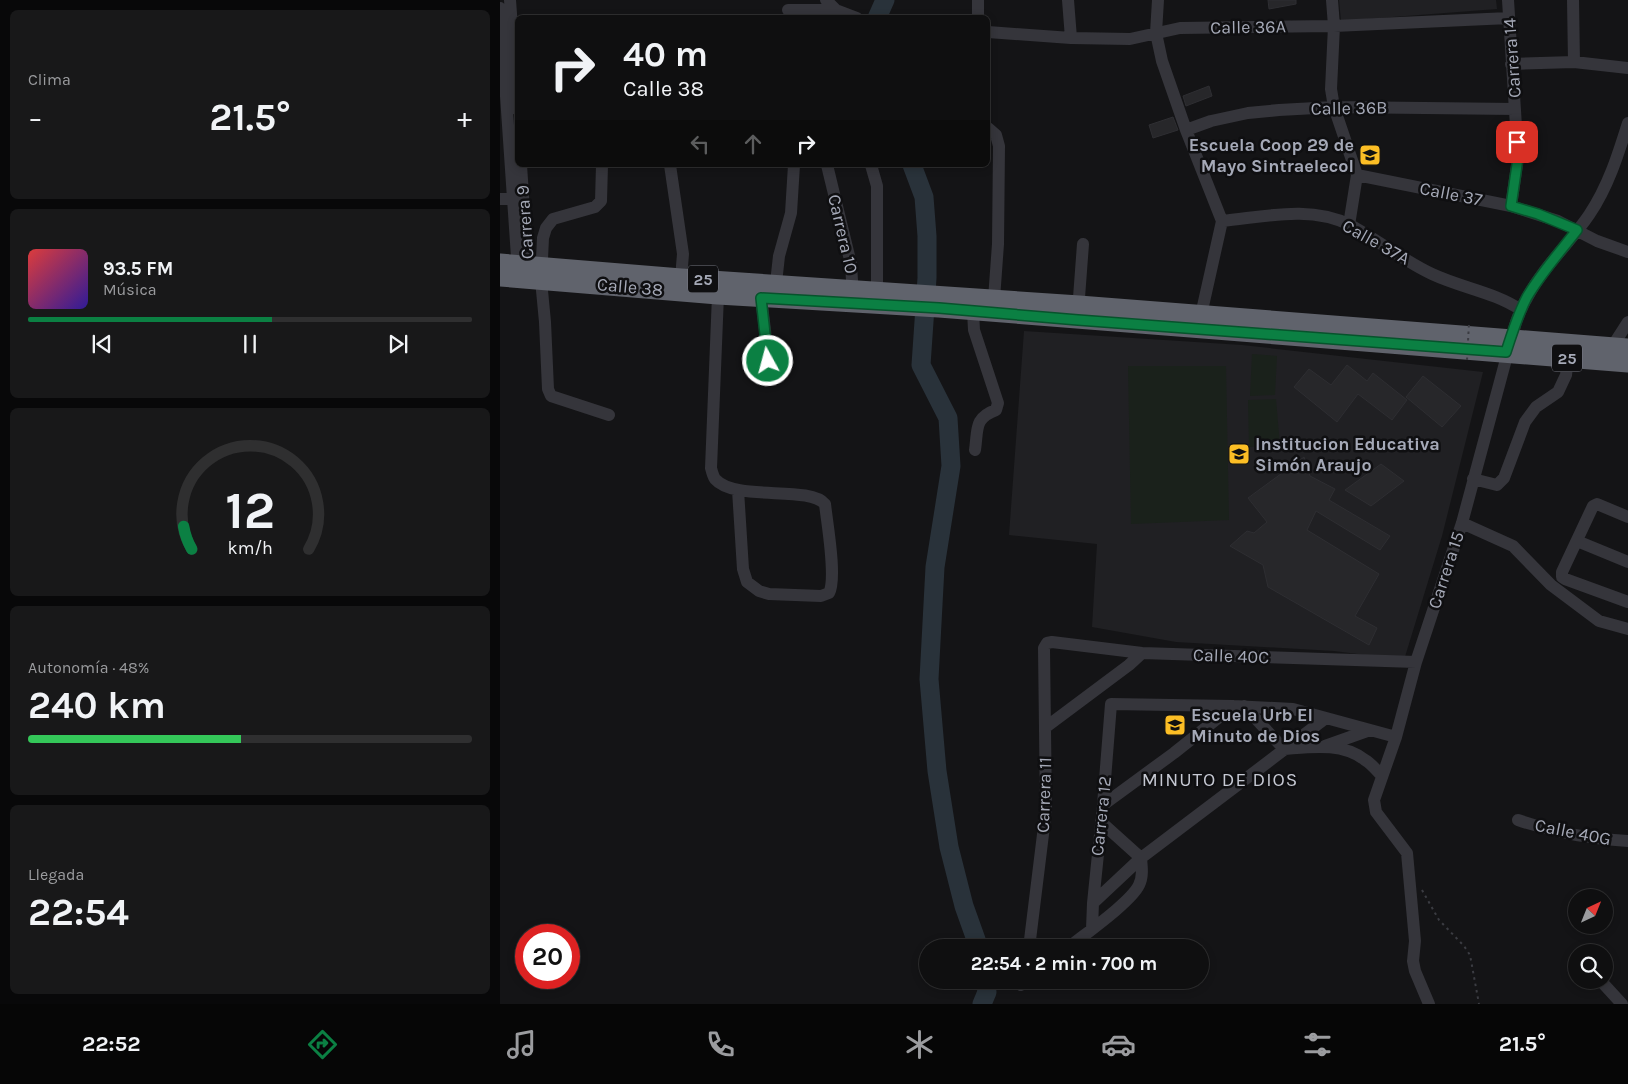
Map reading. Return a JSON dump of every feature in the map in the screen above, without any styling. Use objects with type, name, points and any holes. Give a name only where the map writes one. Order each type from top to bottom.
[{"type":"highway","name":"Calle 38","points":[[522,271],[776,283],[853,296]]},
{"type":"highway","name":"Calle 38","points":[[522,271],[718,295],[761,298],[853,296],[940,302],[994,299],[1078,312],[1508,345],[1620,347]]},
{"type":"highway","name":"Calle 38","points":[[940,302],[973,311],[1202,315],[1508,345],[1568,358],[1628,363]]},
{"type":"street","name":"Carrera 9","points":[[510,0],[511,51],[505,142],[522,271]]},
{"type":"street","points":[[826,0],[836,10]]},
{"type":"street","points":[[978,0],[978,15]]},
{"type":"street","points":[[1068,0],[1072,38]]},
{"type":"street","points":[[1158,0],[1156,33],[1162,61],[1186,130],[1222,221],[1202,315]]},
{"type":"street","points":[[1332,0],[1334,26],[1331,89],[1334,107],[1356,175],[1349,225]]},
{"type":"street","name":"Carrera 14","points":[[1508,0],[1518,158],[1511,206]]},
{"type":"street","points":[[1573,0],[1574,62]]},
{"type":"street","name":"Carrera 9","points":[[500,8],[511,51],[515,85]]},
{"type":"street","points":[[788,9],[836,10],[849,15]]},
{"type":"street","name":"Calle 36A","points":[[990,32],[1072,38],[1130,39],[1180,28],[1334,26],[1509,18]]},
{"type":"street","points":[[1511,64],[1574,62],[1628,68]]},
{"type":"street","name":"Calle 36B","points":[[1186,130],[1211,121],[1248,113],[1334,107],[1515,109]]},
{"type":"street","name":"Carrera 15","points":[[1429,1004],[1415,972],[1413,961],[1415,941],[1407,853],[1376,812],[1374,800],[1396,737],[1416,662],[1462,523],[1508,345],[1521,310],[1536,283],[1577,230],[1602,191],[1615,164],[1628,123]]},
{"type":"street","points":[[990,130],[996,135],[999,146],[998,244],[994,299]]},
{"type":"street","name":"Carrera 9","points":[[521,167],[522,271]]},
{"type":"street","points":[[602,167],[601,201],[595,207],[553,219],[522,271],[545,322],[548,389],[551,396],[609,415]]},
{"type":"street","points":[[670,167],[683,254],[681,278]]},
{"type":"street","points":[[776,283],[778,256],[790,213],[794,167]]},
{"type":"street","name":"Carrera 10","points":[[827,167],[851,264],[853,296]]},
{"type":"street","points":[[872,167],[877,186],[878,297]]},
{"type":"street","name":"Calle 37","points":[[1356,175],[1511,206],[1538,214],[1598,241],[1628,252]]},
{"type":"street","points":[[500,199],[514,199]]},
{"type":"street","name":"Calle 37A","points":[[1222,221],[1293,213],[1314,214],[1349,225],[1430,273],[1465,288],[1495,296],[1521,310]]},
{"type":"street","points":[[1078,312],[1083,244]]},
{"type":"street","points":[[718,295],[711,468],[714,478],[722,485],[738,490],[821,499],[825,504],[830,559],[832,588],[829,593],[821,596],[768,594],[759,591],[746,582],[742,569],[738,490]]},
{"type":"street","points":[[761,298],[771,380]]},
{"type":"street","points":[[973,311],[974,330],[998,403],[996,410],[985,414],[979,421],[974,450]]},
{"type":"street","points":[[1620,347],[1628,322]]},
{"type":"street","points":[[1473,479],[1497,485],[1504,478],[1525,422],[1536,407],[1558,392],[1566,375],[1568,358]]},
{"type":"street","points":[[1628,517],[1597,504],[1594,506],[1562,572],[1562,577],[1565,579],[1628,602]]},
{"type":"street","points":[[1462,523],[1513,546],[1551,585],[1599,622],[1628,630]]},
{"type":"street","points":[[1577,541],[1628,562]]},
{"type":"street","name":"Calle 40C","points":[[1047,643],[1052,642],[1142,653],[1416,662]]},
{"type":"street","name":"Carrera 11","points":[[1030,939],[1046,810],[1044,648],[1047,643]]},
{"type":"street","points":[[1046,727],[1142,653]]},
{"type":"street","name":"Carrera 12","points":[[1092,929],[1092,903],[1103,805],[1111,704],[1238,706]]},
{"type":"street","points":[[1103,805],[1238,706],[1293,709],[1396,737]]},
{"type":"street","points":[[1238,706],[1284,749],[1325,746],[1371,730]]},
{"type":"street","points":[[1092,903],[1141,858],[1326,718]]},
{"type":"street","points":[[1325,746],[1347,751],[1365,759],[1382,776]]},
{"type":"street","name":"Calle 40G","points":[[1518,820],[1546,830],[1628,841]]},
{"type":"street","points":[[1079,939],[1135,892],[1140,884],[1142,874],[1141,858],[1101,822]]},
{"type":"street","points":[[1608,989],[1622,1004]]},
{"type":"path","points":[[1467,360],[1470,323]]},
{"type":"path","points":[[1421,887],[1439,920],[1470,955],[1479,1004]]},
{"type":"shaded area","points":[[1339,0],[1496,0],[1497,9],[1341,21]]},
{"type":"shaded area","name":"Institucion Educativa Simón Araujo","points":[[1024,331],[1242,345],[1483,372],[1442,536],[1404,660],[1334,651],[1176,642],[1092,627],[1097,544],[1009,535]]},
{"type":"shaded area","points":[[1252,354],[1277,356],[1275,395],[1250,396]]},
{"type":"shaded area","points":[[1128,366],[1226,366],[1229,520],[1131,524]]},
{"type":"shaded area","points":[[1276,399],[1280,446],[1249,447],[1248,400]]},
{"type":"building","points":[[1268,0],[1296,0],[1296,4],[1269,9]]},
{"type":"building","points":[[1209,86],[1212,96],[1186,106],[1183,96]]},
{"type":"building","points":[[1173,117],[1178,130],[1153,138],[1149,125]]},
{"type":"building","points":[[1347,365],[1367,381],[1373,373],[1407,400],[1392,420],[1358,394],[1337,422],[1294,387],[1309,369],[1331,385]]},
{"type":"building","points":[[1423,376],[1461,406],[1442,427],[1406,397]]},
{"type":"building","points":[[1304,457],[1310,476],[1335,489],[1329,500],[1390,536],[1380,550],[1316,511],[1307,530],[1379,574],[1355,616],[1377,628],[1369,645],[1268,587],[1263,565],[1230,546],[1247,531],[1254,533],[1267,522],[1248,498]]},
{"type":"building","points":[[1381,464],[1404,481],[1371,506],[1345,490]]},
{"type":"waterway","points":[[878,15],[885,0]]},
{"type":"waterway","points":[[913,167],[924,197],[927,236],[927,278],[921,365],[948,418],[951,466],[935,567],[929,679],[937,771],[949,847],[964,906],[976,939]]},
{"type":"waterway","points":[[982,1004],[986,989]]},
{"type":"place","name":"Escuela Coop 29 de Mayo Sintraelecol","points":[[1370,155]]},
{"type":"place","name":"Institucion Educativa Simón Araujo","points":[[1239,454]]},
{"type":"place","name":"Escuela Urb El Minuto de Dios","points":[[1175,725]]},
{"type":"district","name":"MINUTO DE DIOS","points":[[1220,780]]},
{"type":"route","points":[[768,361],[761,298],[939,308],[1506,352],[1527,297],[1546,269],[1577,230],[1538,214],[1511,206],[1518,158],[1517,142]]}]
